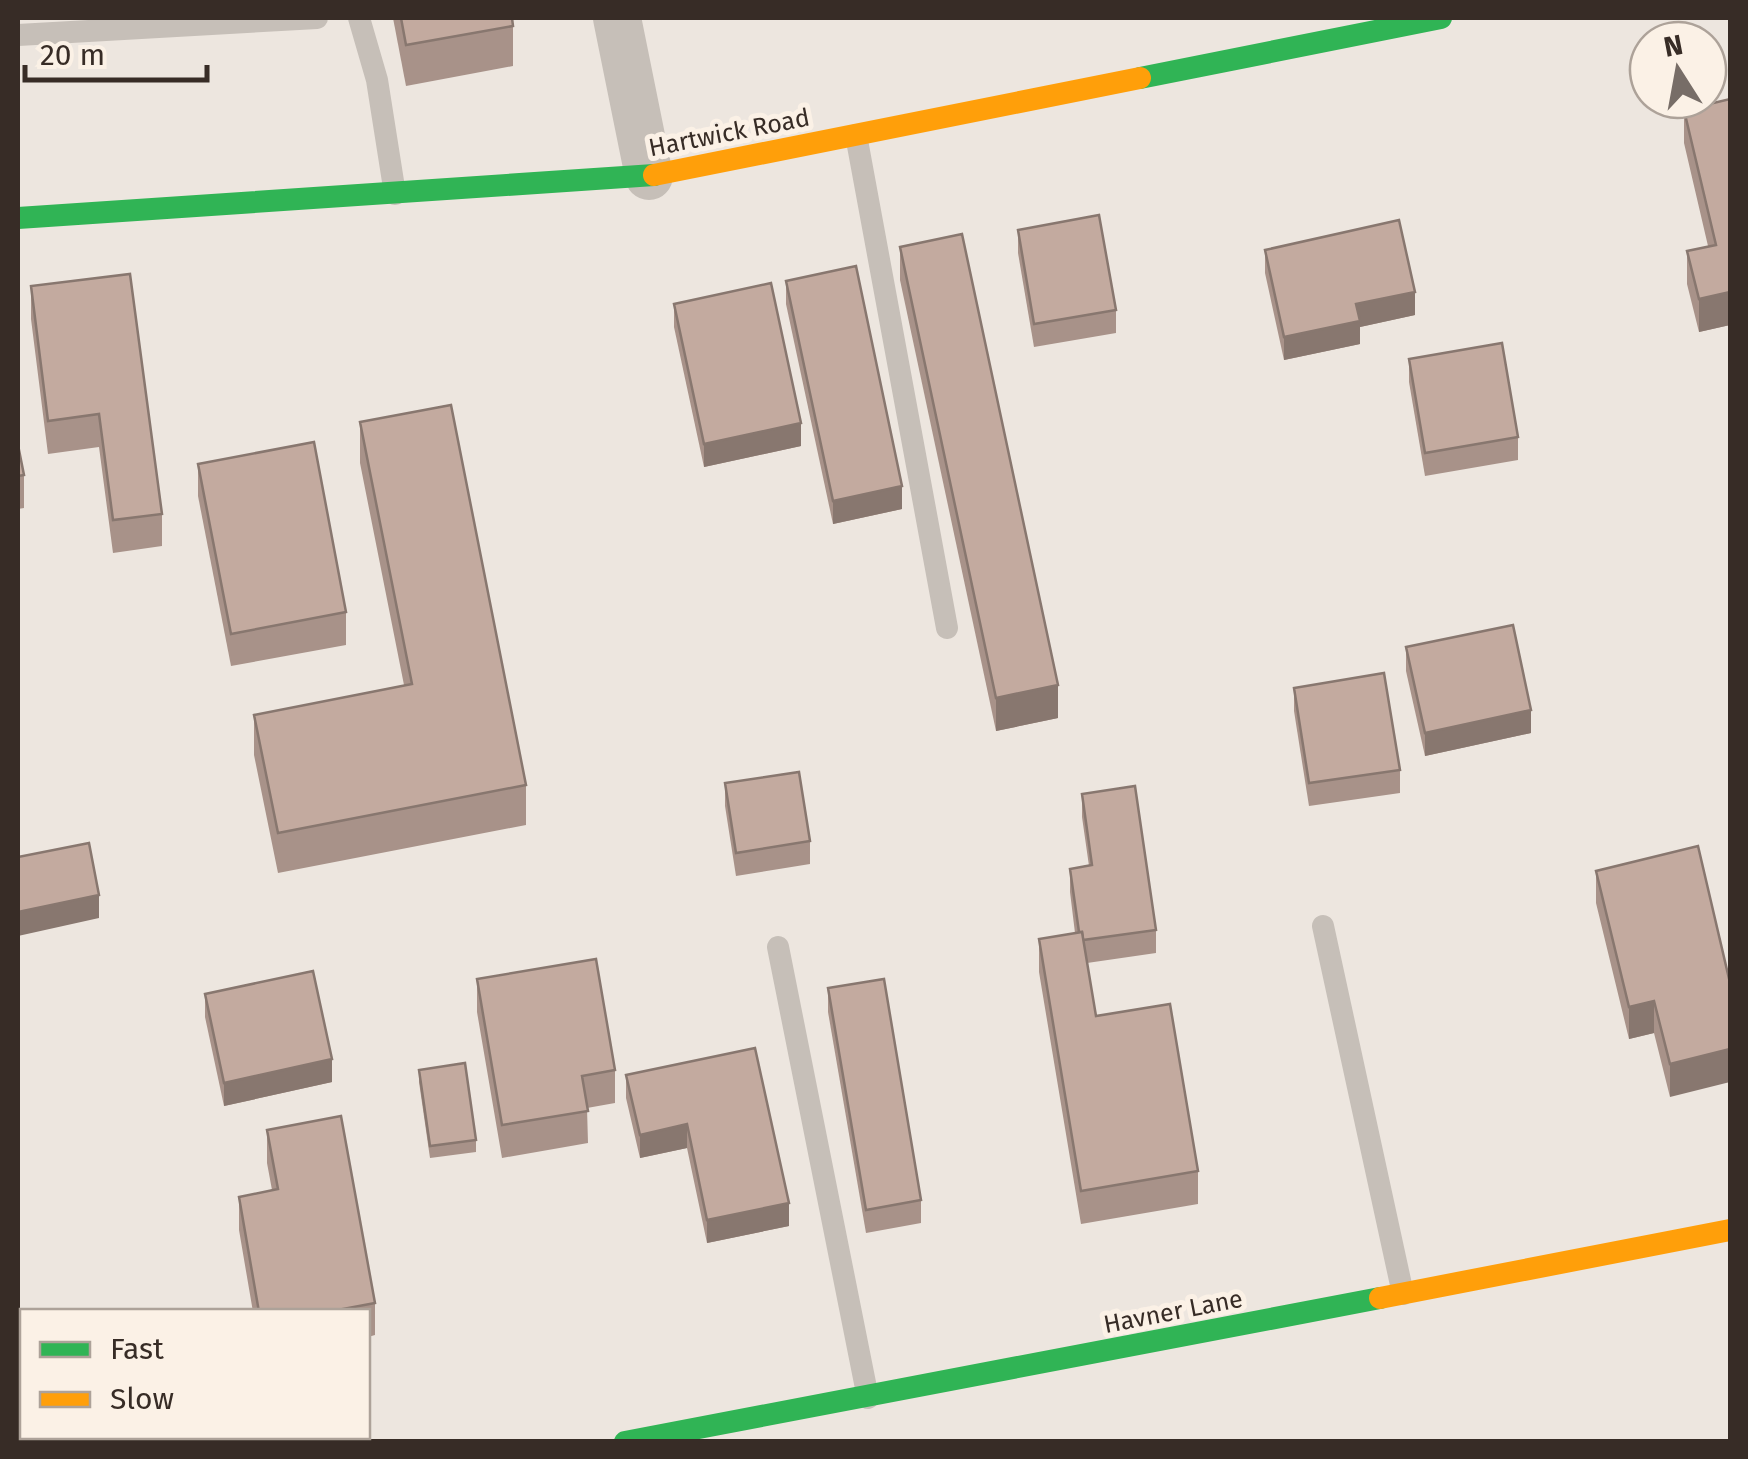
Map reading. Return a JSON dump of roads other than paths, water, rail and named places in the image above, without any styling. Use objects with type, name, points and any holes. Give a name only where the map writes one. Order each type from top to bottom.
[{"type":"street","points":[[618,18],[649,176]]},
{"type":"street","name":"Hartwick Road","points":[[18,218],[649,176],[1441,18]]},
{"type":"street","name":"Havner Lane","points":[[625,1442],[1730,1230]]},
{"type":"lane","points":[[18,35],[317,18]]},
{"type":"lane","points":[[359,18],[377,80],[395,194]]},
{"type":"lane","points":[[856,135],[947,628]]},
{"type":"lane","points":[[1323,926],[1403,1294]]},
{"type":"lane","points":[[778,948],[868,1398]]}]
